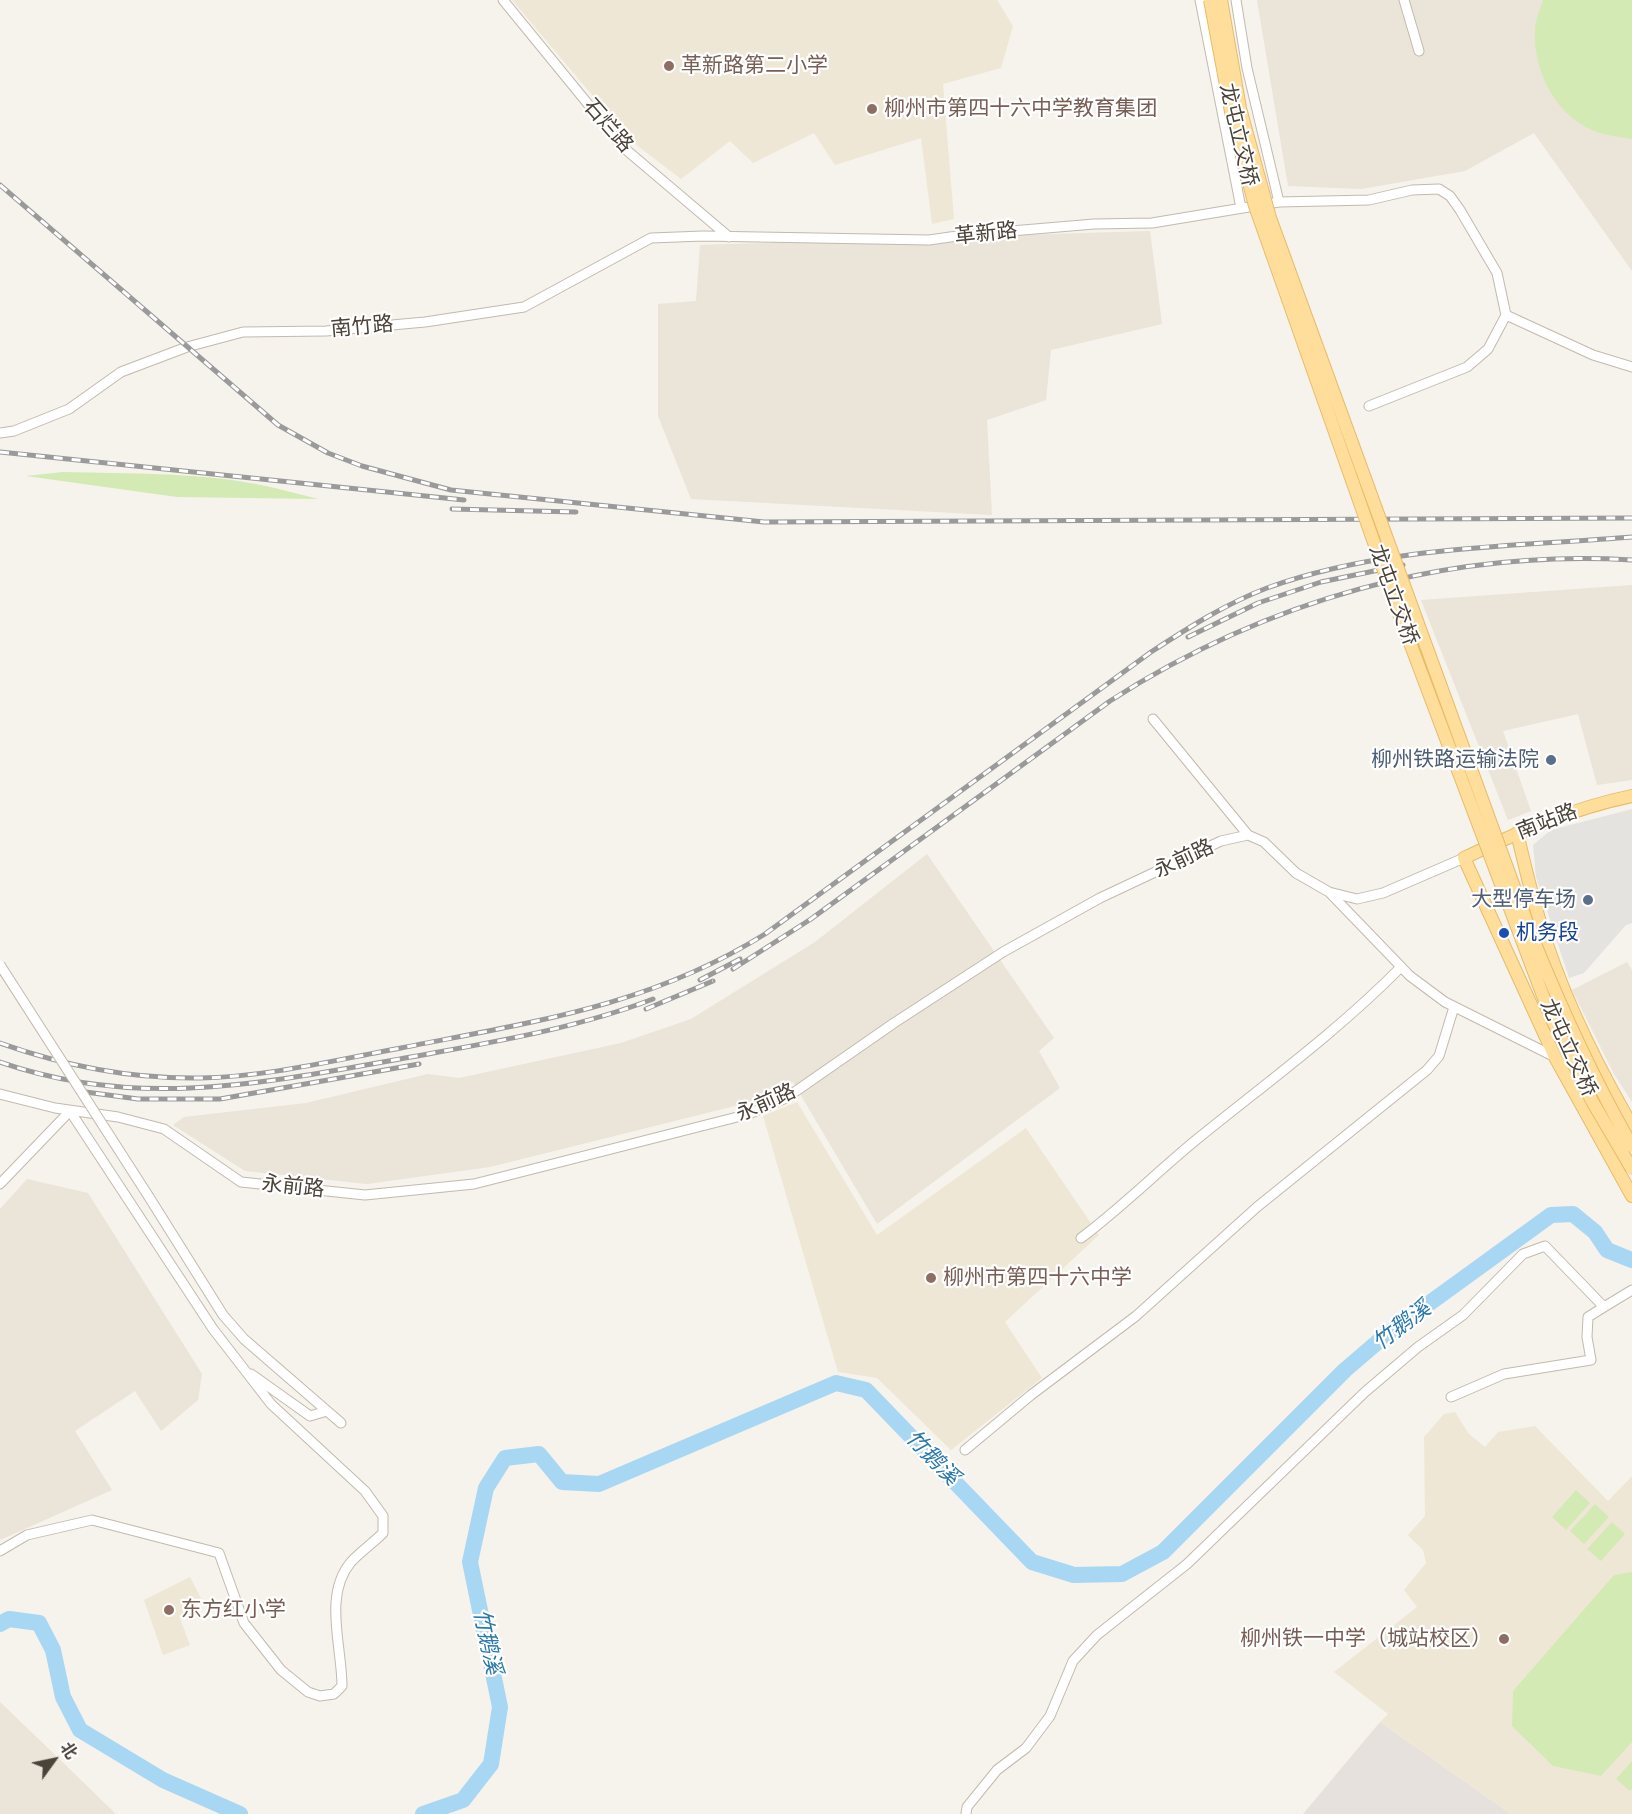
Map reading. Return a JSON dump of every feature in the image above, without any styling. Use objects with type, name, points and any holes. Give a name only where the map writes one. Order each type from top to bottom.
[{"type":"main road","name":"龙屯立交桥","points":[[1210,0],[1232,117],[1255,206],[1401,619],[1551,1017],[1592,1101],[1632,1169]]},
{"type":"main road","name":"龙屯立交桥","points":[[1221,0],[1240,108],[1278,241],[1533,939],[1573,1034],[1603,1097],[1632,1146]]},
{"type":"main road","name":"南站路","points":[[1464,858],[1517,833],[1595,803],[1632,795]]},
{"type":"main road","points":[[1517,833],[1539,922],[1556,970],[1592,1054],[1632,1126]]},
{"type":"main road","points":[[1464,858],[1555,1057],[1632,1196]]},
{"type":"street","name":"石烂路","points":[[503,0],[624,148],[729,237]]},
{"type":"street","points":[[1200,0],[1241,208]]},
{"type":"street","points":[[1236,0],[1250,79],[1279,202]]},
{"type":"street","points":[[1404,0],[1419,51]]},
{"type":"street","name":"革新路","points":[[729,237],[929,240],[1094,224],[1152,223],[1279,202],[1369,200],[1412,190],[1439,189],[1450,196],[1461,210],[1497,273],[1506,315]]},
{"type":"street","name":"南竹路","points":[[0,433],[14,431],[69,409],[122,372],[187,347],[243,332],[326,331],[414,323],[524,307],[651,238],[729,237]]},
{"type":"street","points":[[1369,406],[1467,368],[1488,349],[1506,315],[1593,355],[1632,367]]},
{"type":"street","points":[[1153,718],[1248,834],[1264,842],[1296,873],[1329,892],[1357,899],[1383,893],[1464,858]]},
{"type":"street","name":"永前路","points":[[0,1094],[70,1110],[118,1117],[164,1129],[241,1182],[365,1195],[474,1184],[749,1114],[786,1098],[1003,952],[1100,898],[1221,841],[1248,834]]},
{"type":"street","points":[[1329,892],[1401,967],[1454,1007],[1555,1057]]},
{"type":"street","points":[[0,965],[223,1315],[244,1339],[341,1423]]},
{"type":"street","points":[[1081,1238],[1108,1218],[1191,1144],[1368,1001],[1401,967]]},
{"type":"street","points":[[965,1450],[1031,1395],[1136,1316],[1257,1207],[1427,1070],[1440,1056],[1454,1007]]},
{"type":"street","points":[[0,1184],[70,1110],[213,1329],[242,1367],[271,1404],[365,1491],[383,1516],[383,1533],[350,1563],[338,1587],[335,1602],[342,1658],[342,1686],[334,1694],[320,1696],[308,1692],[281,1670],[244,1623],[219,1553],[92,1520],[27,1536],[0,1551]]},
{"type":"street","points":[[966,1814],[967,1807],[997,1770],[1026,1748],[1050,1716],[1073,1661],[1098,1635],[1187,1564],[1365,1392],[1418,1347],[1463,1315],[1523,1254],[1545,1246],[1604,1307]]},
{"type":"street","points":[[1451,1397],[1504,1374],[1591,1360],[1587,1337],[1588,1317],[1632,1290]]},
{"type":"street","points":[[242,1367],[310,1416],[327,1411]]},
{"type":"shaded area","points":[[512,0],[997,0],[1013,26],[1001,68],[943,84],[954,219],[932,224],[921,138],[835,165],[814,133],[753,163],[730,141],[681,179],[630,140]]},
{"type":"shaded area","points":[[1257,0],[1632,0],[1632,271],[1534,133],[1465,171],[1361,189],[1288,186]]},
{"type":"shaded area","points":[[1150,231],[1162,324],[1051,350],[1046,400],[987,420],[992,515],[691,499],[658,416],[658,304],[696,301],[700,245]]},
{"type":"shaded area","points":[[1632,585],[1632,780],[1597,785],[1578,714],[1503,731],[1531,811],[1508,820],[1421,600]]},
{"type":"shaded area","name":"大型停车场","points":[[1632,809],[1632,923],[1626,925],[1584,973],[1569,978],[1536,877],[1533,845],[1551,830]]},
{"type":"shaded area","points":[[927,854],[1054,1038],[1039,1051],[1060,1088],[877,1224],[793,1082],[747,1103],[490,1167],[367,1184],[245,1171],[173,1125],[184,1117],[306,1103],[428,1074],[459,1078],[621,1043],[691,1019],[815,942]]},
{"type":"shaded area","points":[[1627,962],[1632,970],[1632,1102],[1614,1074],[1572,990]]},
{"type":"shaded area","name":"柳州市第四十六中学","points":[[797,1102],[877,1235],[1026,1128],[1099,1235],[1005,1322],[1042,1378],[951,1450],[877,1378],[838,1372],[763,1116]]},
{"type":"shaded area","points":[[27,1179],[88,1193],[202,1374],[198,1400],[161,1431],[135,1391],[75,1431],[112,1490],[0,1540],[0,1209]]},
{"type":"shaded area","name":"柳州铁一中学（城站校区）","points":[[1455,1412],[1469,1434],[1485,1447],[1498,1432],[1535,1426],[1608,1501],[1632,1476],[1632,1814],[1511,1814],[1380,1722],[1388,1714],[1334,1672],[1417,1607],[1404,1590],[1426,1563],[1423,1550],[1408,1535],[1425,1516],[1424,1437],[1444,1414]]},
{"type":"shaded area","name":"东方红小学","points":[[190,1577],[204,1604],[179,1616],[190,1645],[163,1655],[144,1600]]},
{"type":"shaded area","points":[[0,1702],[50,1750],[116,1814],[0,1814]]},
{"type":"shaded area","points":[[1380,1722],[1511,1814],[1303,1814]]},
{"type":"green space","points":[[1543,0],[1632,0],[1632,139],[1604,134],[1585,127],[1560,106],[1551,93],[1538,63],[1535,47],[1536,23]]},
{"type":"green space","points":[[63,472],[208,477],[256,484],[318,499],[177,497],[26,476]]},
{"type":"green space","points":[[1576,1490],[1590,1503],[1566,1530],[1552,1517]]},
{"type":"green space","points":[[1595,1504],[1609,1517],[1584,1544],[1570,1531]]},
{"type":"green space","points":[[1612,1522],[1625,1534],[1601,1561],[1587,1549]]},
{"type":"green space","points":[[1632,1572],[1632,1742],[1601,1776],[1553,1766],[1512,1726],[1513,1691],[1614,1575]]},
{"type":"green space","points":[[1632,1761],[1632,1789],[1630,1791],[1616,1779]]},
{"type":"waterway","name":"竹鹅溪","points":[[423,1814],[463,1800],[491,1764],[500,1707],[470,1562],[486,1488],[505,1458],[539,1454],[562,1482],[599,1484],[836,1383],[866,1390],[1032,1562],[1074,1575],[1122,1574],[1163,1552],[1345,1370],[1387,1334],[1551,1215],[1573,1214],[1595,1232],[1607,1250],[1632,1260]]},
{"type":"waterway","name":"竹鹅溪","points":[[0,1624],[9,1619],[39,1623],[53,1650],[63,1697],[80,1730],[163,1780],[240,1814]]},
{"type":"railway","points":[[0,185],[278,425],[328,453],[362,466],[451,490],[764,522],[1632,518]]},
{"type":"railway","points":[[0,452],[464,500]]},
{"type":"railway","points":[[452,509],[576,512]]},
{"type":"railway","points":[[0,1043],[98,1070],[174,1078],[225,1077],[301,1067],[497,1029],[634,995],[678,979],[722,959],[765,934],[1151,652],[1207,617],[1251,594],[1311,574],[1401,556],[1494,546],[1632,537]]},
{"type":"railway","points":[[733,969],[811,919],[1110,701],[1169,666],[1231,635],[1294,610],[1360,589],[1426,573],[1494,563],[1563,559],[1632,560]]},
{"type":"railway","points":[[1188,637],[1258,603],[1321,582],[1403,565]]},
{"type":"railway","points":[[700,980],[740,959]]},
{"type":"railway","points":[[646,1009],[713,981]]},
{"type":"railway","points":[[0,1062],[53,1077],[104,1085],[155,1089],[206,1087],[307,1075],[534,1034],[594,1019],[653,999]]},
{"type":"railway","points":[[78,1091],[138,1099],[220,1099],[419,1064]]},
{"type":"place","name":"革新路第二小学","points":[[669,66]]},
{"type":"place","name":"柳州市第四十六中学教育集团","points":[[872,109]]},
{"type":"place","name":"柳州铁路运输法院","points":[[1551,760]]},
{"type":"place","name":"大型停车场","points":[[1588,900]]},
{"type":"place","name":"机务段","points":[[1504,933]]},
{"type":"place","name":"柳州市第四十六中学","points":[[931,1278]]},
{"type":"place","name":"东方红小学","points":[[169,1610]]},
{"type":"place","name":"柳州铁一中学（城站校区）","points":[[1504,1639]]}]
